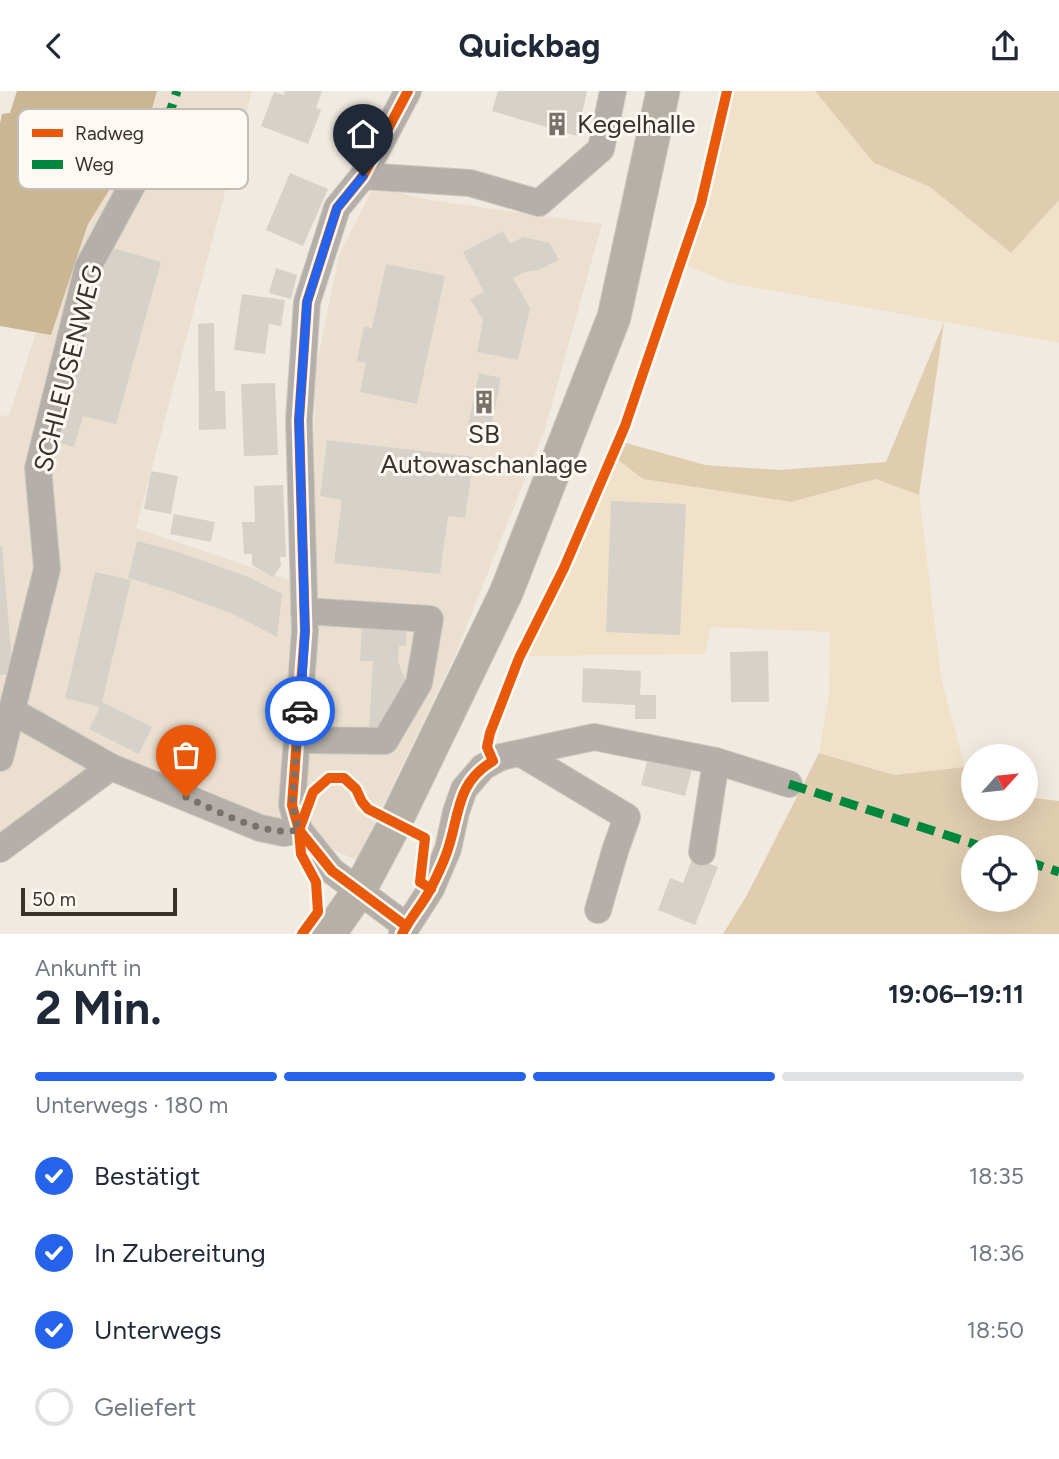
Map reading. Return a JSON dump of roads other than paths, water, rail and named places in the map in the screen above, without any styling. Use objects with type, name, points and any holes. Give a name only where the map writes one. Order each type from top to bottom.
[{"type":"main road","points":[[329,934],[359,891],[391,831],[506,593],[614,317],[663,91]]},
{"type":"street","points":[[408,91],[363,176],[337,208],[307,302],[299,420],[305,631],[292,805],[299,830],[332,871],[404,930],[431,889],[444,859],[464,789],[483,767],[501,757],[594,737],[716,761],[789,784]]},
{"type":"street","points":[[363,176],[470,183],[539,203],[601,149],[613,91]]},
{"type":"street","name":"SCHLEUSENWEG","points":[[0,758],[47,569],[38,468],[88,267],[130,189]]},
{"type":"street","points":[[298,740],[385,741],[419,683],[430,619],[304,611]]},
{"type":"street","points":[[12,711],[111,767],[260,828],[285,833],[299,830]]},
{"type":"street","points":[[520,753],[627,817],[598,910]]},
{"type":"street","points":[[702,852],[716,761]]},
{"type":"street","points":[[0,849],[111,767]]},
{"type":"place","name":"Kegelhalle","points":[[557,124]]},
{"type":"place","name":"SB Autowaschanlage","points":[[484,402]]}]
